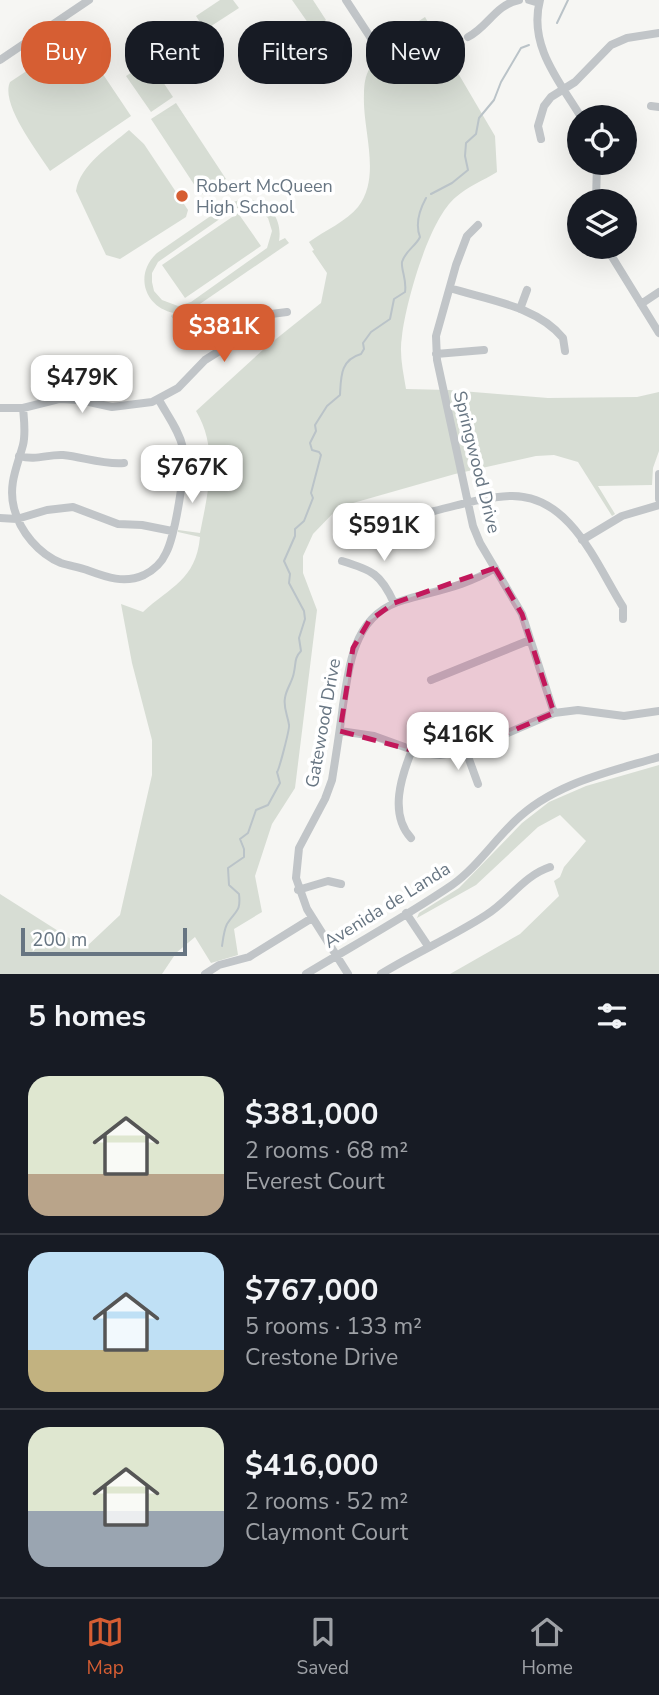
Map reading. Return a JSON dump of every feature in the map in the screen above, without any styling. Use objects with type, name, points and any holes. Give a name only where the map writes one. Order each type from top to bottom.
[{"type":"street","points":[[0,60],[89,0]]},
{"type":"street","points":[[346,0],[366,31]]},
{"type":"street","points":[[468,37],[481,31],[502,6],[519,0]]},
{"type":"street","points":[[528,0],[540,1],[537,23],[540,44],[574,105]]},
{"type":"street","points":[[541,139],[538,127],[544,106],[551,97],[577,80],[611,45],[627,38],[659,33]]},
{"type":"street","name":"Springwood Drive","points":[[478,225],[471,230],[463,243],[438,329],[436,354],[476,535],[517,604],[554,713]]},
{"type":"street","points":[[613,259],[659,333]]},
{"type":"street","points":[[450,288],[520,309],[544,320],[563,338],[565,351]]},
{"type":"street","points":[[520,309],[527,290]]},
{"type":"street","points":[[641,304],[659,292]]},
{"type":"street","points":[[0,408],[23,408],[59,399],[80,400],[112,407],[141,405],[159,400],[178,388],[205,360],[240,338],[259,320],[271,314],[287,312]]},
{"type":"street","points":[[436,354],[484,350]]},
{"type":"street","points":[[23,408],[24,438],[12,487],[17,519],[30,539],[52,559],[103,577],[127,579],[142,576],[157,566],[167,551],[183,477],[184,455],[180,439],[159,400]]},
{"type":"street","points":[[19,456],[34,459],[60,455],[112,464],[124,463]]},
{"type":"street","points":[[659,474],[659,499]]},
{"type":"street","points":[[421,520],[430,512],[503,496],[533,499],[559,512],[573,527],[623,607],[624,619]]},
{"type":"street","points":[[582,540],[622,516],[659,505]]},
{"type":"street","points":[[0,518],[17,519],[47,510],[73,507],[118,524],[172,531]]},
{"type":"street","points":[[342,561],[363,567],[376,575],[387,587],[394,603]]},
{"type":"street","name":"Gatewood Drive","points":[[348,974],[312,918],[298,890],[295,868],[299,848],[330,789],[350,660],[357,639],[369,621],[394,603],[450,588],[480,577],[495,568]]},
{"type":"street","points":[[431,680],[530,640]]},
{"type":"street","points":[[340,731],[374,736],[412,750],[440,755],[466,751],[554,713],[578,710],[624,716],[659,711]]},
{"type":"street","points":[[411,838],[402,829],[399,803],[402,778],[412,750]]},
{"type":"street","points":[[466,751],[478,784]]},
{"type":"street","name":"Avenida de Landa","points":[[306,974],[463,876],[515,821],[539,801],[566,786],[659,757]]},
{"type":"street","points":[[381,974],[487,915],[535,872],[550,867]]},
{"type":"street","points":[[298,890],[328,881],[341,884]]},
{"type":"street","points":[[406,913],[428,946]]},
{"type":"street","points":[[205,974],[219,965],[249,957],[312,918]]},
{"type":"highlighted area","points":[[495,568],[522,614],[554,713],[472,748],[430,755],[340,731],[353,648],[369,621],[394,603]]},
{"type":"shaded area","points":[[220,0],[233,0],[239,8],[219,21],[199,21],[196,16]]},
{"type":"shaded area","points":[[292,0],[313,0],[326,20],[307,21]]},
{"type":"shaded area","points":[[21,75],[21,84],[110,84],[131,116],[50,171],[15,115],[8,91],[10,82]]},
{"type":"shaded area","points":[[366,79],[366,84],[464,84],[495,136],[497,172],[470,187],[446,208],[420,262],[408,303],[401,343],[406,389],[548,398],[637,397],[659,392],[659,451],[653,468],[652,485],[598,486],[615,514],[612,516],[578,462],[554,455],[536,456],[455,474],[339,507],[313,534],[303,556],[303,573],[317,610],[295,788],[272,824],[255,876],[262,912],[234,929],[238,955],[211,963],[195,937],[176,953],[162,974],[0,974],[0,894],[85,948],[120,915],[152,775],[152,740],[132,663],[121,604],[143,612],[180,581],[198,552],[200,537],[178,532],[200,533],[206,502],[209,456],[203,426],[196,411],[266,347],[321,303],[327,273],[309,242],[348,217],[365,195],[370,167],[364,88]]},
{"type":"shaded area","points":[[132,84],[164,84],[173,97],[151,112]]},
{"type":"shaded area","points":[[176,103],[226,179],[201,195],[151,119]]},
{"type":"shaded area","points":[[129,130],[144,144],[188,210],[186,217],[120,259],[106,255],[76,191],[90,164]]},
{"type":"shaded area","points":[[242,199],[266,206],[276,217],[280,232],[279,241],[285,238],[289,243],[175,321],[171,316],[174,313],[164,310],[149,297],[144,280],[150,261],[157,253],[228,204]],"holes":[[[234,209],[257,209],[268,218],[272,231],[267,248],[191,302],[178,306],[162,300],[154,291],[152,273],[158,262]]]},
{"type":"shaded area","points":[[238,213],[261,246],[185,298],[162,265]]},
{"type":"shaded area","points":[[659,765],[659,974],[450,974],[520,934],[559,896],[554,881],[560,877],[564,867],[586,841],[560,815],[538,827],[476,885],[417,918],[419,913],[459,888],[522,823],[549,802],[586,786]]},
{"type":"waterway","points":[[557,23],[568,0]]},
{"type":"waterway","points":[[431,194],[452,183],[468,170],[466,143],[476,134],[479,118],[494,100],[521,48],[529,45]]},
{"type":"waterway","points":[[222,946],[226,926],[239,904],[239,894],[229,885],[228,868],[244,857],[240,839],[248,833],[256,810],[268,805],[280,783],[277,772],[289,728],[285,698],[296,659],[301,651],[299,638],[305,619],[304,611],[289,583],[290,574],[284,561],[295,536],[295,529],[304,521],[313,498],[311,493],[321,455],[312,450],[310,443],[316,431],[315,425],[327,406],[340,395],[345,365],[361,354],[363,343],[371,332],[390,319],[394,299],[405,292],[402,262],[420,237],[419,217],[426,198]]},
{"type":"place","name":"Robert McQueen High School","points":[[182,196]]}]
